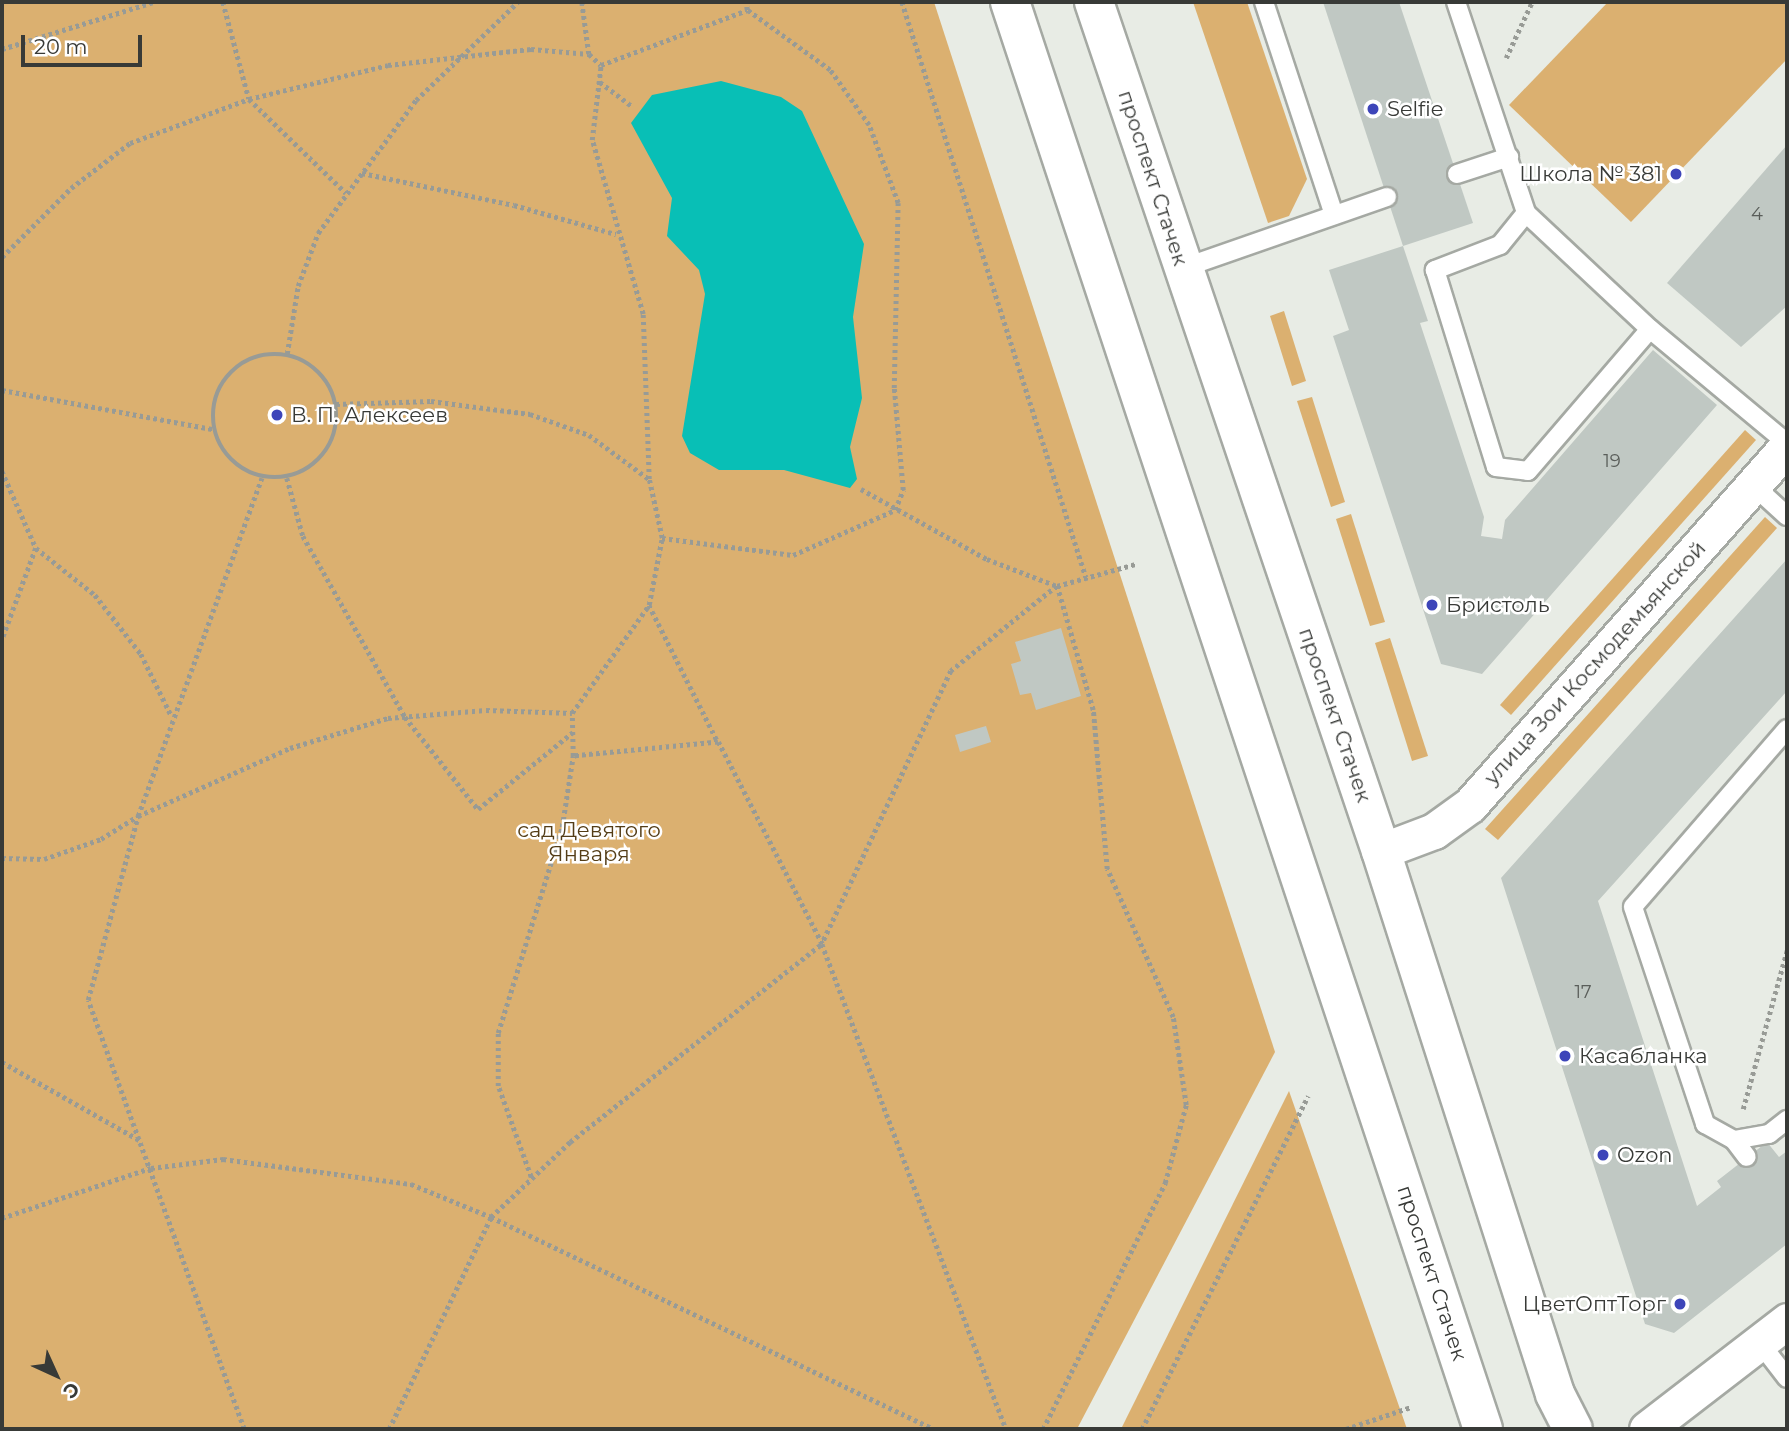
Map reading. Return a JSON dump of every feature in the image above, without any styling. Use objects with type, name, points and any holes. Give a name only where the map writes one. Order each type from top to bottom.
[{"type":"main road","name":"проспект Стачек","points":[[1010,2],[1483,1429]]},
{"type":"main road","name":"проспект Стачек","points":[[1094,2],[1381,851],[1555,1394],[1573,1429]]},
{"type":"street","name":"улица Зои Космодемьянской","points":[[1381,851],[1434,831],[1470,805],[1787,445]]},
{"type":"street","points":[[1647,1429],[1787,1321]]},
{"type":"lane","points":[[1264,2],[1334,215]]},
{"type":"lane","points":[[1456,2],[1526,213],[1650,328],[1787,445]]},
{"type":"lane","points":[[1457,174],[1508,157]]},
{"type":"lane","points":[[1183,268],[1387,197]]},
{"type":"lane","points":[[1526,213],[1500,245],[1435,270],[1496,467],[1528,471],[1650,328]]},
{"type":"lane","points":[[1753,485],[1787,516]]},
{"type":"lane","points":[[1747,1157],[1734,1140],[1705,1124],[1633,907],[1787,729]]},
{"type":"lane","points":[[1734,1140],[1769,1134],[1787,1120]]},
{"type":"lane","points":[[1759,1343],[1787,1378]]},
{"type":"path","points":[[2,49],[153,2]]},
{"type":"path","points":[[223,2],[249,99],[346,193]]},
{"type":"path","points":[[287,354],[298,286],[318,233],[416,100],[518,2]]},
{"type":"path","points":[[582,2],[589,54]]},
{"type":"path","points":[[662,538],[793,555],[895,510],[903,490],[894,388],[898,203],[869,125],[830,70],[747,10],[746,2]]},
{"type":"path","points":[[902,2],[1086,577]]},
{"type":"path","points":[[1489,97],[1532,2]]},
{"type":"path","points":[[601,65],[747,10]]},
{"type":"path","points":[[2,257],[71,188],[130,143],[249,99],[388,65],[531,49],[589,54],[601,65]]},
{"type":"path","points":[[531,1177],[498,1086],[498,1033],[562,827],[573,756],[572,713],[649,604],[662,538],[649,479],[643,314],[617,235],[592,140],[601,65]]},
{"type":"path","points":[[599,82],[631,105]]},
{"type":"path","points":[[362,173],[514,205],[617,235]]},
{"type":"path","points":[[266,354],[287,354],[319,371],[336,404],[332,442],[305,471],[287,478],[262,478],[230,460],[213,429],[212,407],[230,372],[266,354]]},
{"type":"path","points":[[2,390],[33,391],[213,429]]},
{"type":"path","points":[[336,404],[431,401],[530,414],[589,435],[649,479]]},
{"type":"path","points":[[2,471],[36,548],[94,595],[141,654],[172,716]]},
{"type":"path","points":[[244,1429],[89,1000],[138,816],[172,716],[262,478]]},
{"type":"path","points":[[287,478],[303,536],[405,717],[478,809],[573,732]]},
{"type":"path","points":[[861,489],[987,559],[1057,586]]},
{"type":"path","points":[[2,640],[36,548]]},
{"type":"path","points":[[388,1429],[491,1217],[531,1177],[822,944],[951,671],[1057,586],[1136,564]]},
{"type":"path","points":[[1043,1429],[1165,1183],[1186,1105],[1173,1017],[1107,869],[1093,710],[1057,586]]},
{"type":"path","points":[[649,604],[822,944],[1006,1429]]},
{"type":"path","points":[[2,858],[44,859],[101,839],[138,816],[290,748],[405,717],[486,710],[572,713]]},
{"type":"path","points":[[573,756],[718,742]]},
{"type":"path","points":[[1734,1140],[1787,950]]},
{"type":"path","points":[[2,1062],[141,1141]]},
{"type":"path","points":[[1142,1429],[1308,1096]]},
{"type":"path","points":[[2,1218],[151,1168],[223,1159],[411,1184],[491,1217],[934,1429]]},
{"type":"path","points":[[1346,1429],[1411,1407]]},
{"type":"green space","name":"сад Девятого Января","points":[[2,2],[934,2],[1275,1052],[1077,1429],[2,1429]]},
{"type":"green space","points":[[1193,2],[1247,2],[1307,179],[1289,216],[1268,223]]},
{"type":"green space","points":[[1608,2],[1787,2],[1787,59],[1631,222],[1509,105]]},
{"type":"green space","points":[[1284,311],[1306,381],[1292,386],[1270,316]]},
{"type":"green space","points":[[1312,397],[1345,502],[1331,507],[1297,401]]},
{"type":"green space","points":[[1745,430],[1756,440],[1511,715],[1500,705]]},
{"type":"green space","points":[[1351,514],[1385,622],[1370,626],[1336,519]]},
{"type":"green space","points":[[1765,517],[1777,528],[1498,840],[1485,829]]},
{"type":"green space","points":[[1390,638],[1428,756],[1412,761],[1375,643]]},
{"type":"green space","points":[[1289,1091],[1407,1429],[1121,1429]]},
{"type":"water","points":[[721,81],[781,97],[802,111],[864,244],[853,317],[862,398],[850,447],[857,479],[850,488],[784,470],[719,470],[690,453],[682,436],[705,294],[699,270],[667,236],[672,198],[631,123],[652,95]]},
{"type":"building","points":[[1323,2],[1399,2],[1473,223],[1403,246]]},
{"type":"building","points":[[1787,145],[1787,306],[1741,347],[1667,283]]},
{"type":"building","points":[[1403,246],[1428,321],[1420,323],[1484,517],[1481,536],[1502,539],[1505,520],[1653,350],[1717,405],[1482,674],[1441,664],[1333,336],[1349,330],[1329,270]]},
{"type":"building","points":[[1787,559],[1787,691],[1598,901],[1697,1206],[1721,1187],[1717,1181],[1767,1142],[1779,1157],[1787,1151],[1787,1244],[1674,1333],[1645,1324],[1501,878]]},
{"type":"building","points":[[1061,628],[1081,696],[1036,710],[1031,693],[1020,695],[1011,664],[1021,661],[1015,642]]},
{"type":"building","points":[[986,726],[991,742],[960,752],[955,735]]},
{"type":"place","name":"Selfie","points":[[1373,109]]},
{"type":"place","name":"Школа № 381","points":[[1676,174]]},
{"type":"place","name":"В. П. Алексеев","points":[[277,415]]},
{"type":"place","name":"Бристоль","points":[[1432,605]]},
{"type":"place","name":"Касабланка","points":[[1565,1056]]},
{"type":"place","name":"Ozon","points":[[1603,1155]]},
{"type":"place","name":"ЦветОптТорг","points":[[1680,1304]]}]
